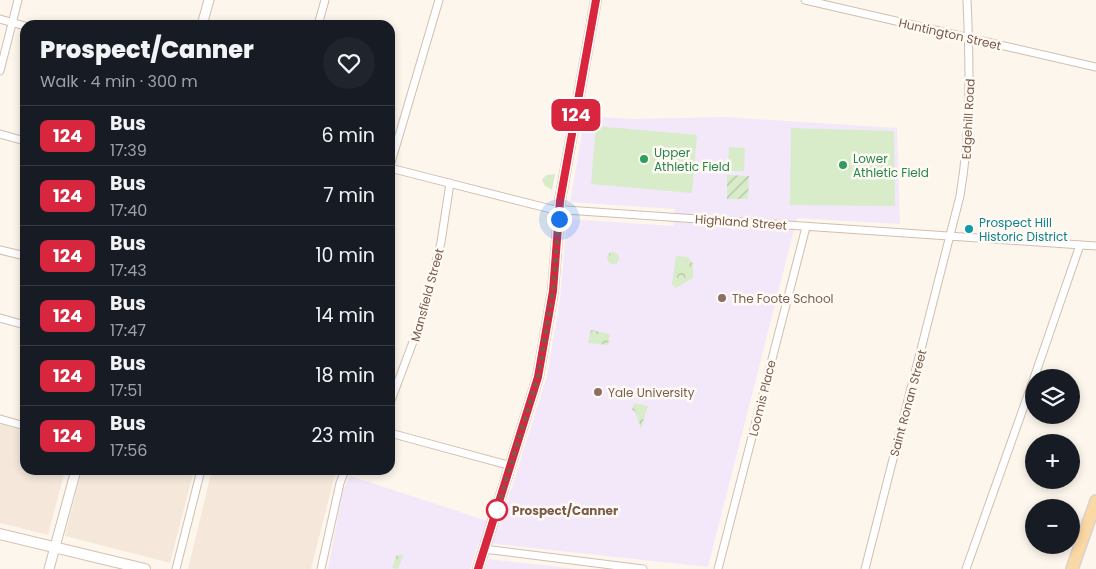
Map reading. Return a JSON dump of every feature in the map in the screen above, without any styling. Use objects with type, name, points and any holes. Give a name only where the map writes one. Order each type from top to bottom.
[{"type":"main road","points":[[478,569],[535,389],[541,361],[553,291],[560,210],[596,0]]},
{"type":"main road","points":[[1072,569],[1096,501]]},
{"type":"main road","points":[[0,534],[145,569]]},
{"type":"street","points":[[0,71],[18,0]]},
{"type":"street","points":[[204,20],[210,0]]},
{"type":"street","points":[[319,20],[325,0]]},
{"type":"street","points":[[395,150],[439,0]]},
{"type":"street","name":"Huntington Street","points":[[805,0],[1096,67]]},
{"type":"street","name":"Edgehill Road","points":[[951,236],[962,187],[968,138],[970,90],[967,0]]},
{"type":"street","points":[[0,19],[20,24]]},
{"type":"street","points":[[0,134],[20,140]]},
{"type":"street","name":"Highland Street","points":[[395,168],[560,210],[1096,246]]},
{"type":"street","name":"Mansfield Street","points":[[395,390],[422,318],[441,242],[450,183]]},
{"type":"street","name":"Loomis Place","points":[[718,569],[806,226]]},
{"type":"street","name":"Saint Ronan Street","points":[[865,569],[951,236]]},
{"type":"street","points":[[1037,369],[1080,245]]},
{"type":"street","points":[[0,250],[20,255]]},
{"type":"street","points":[[0,318],[20,324]]},
{"type":"street","points":[[966,569],[1025,403]]},
{"type":"street","points":[[0,419],[20,425]]},
{"type":"street","points":[[395,434],[511,466]]},
{"type":"street","points":[[49,569],[75,475]]},
{"type":"street","points":[[176,569],[200,475]]},
{"type":"street","points":[[321,569],[343,475]]},
{"type":"street","points":[[484,549],[643,569]]},
{"type":"shaded area","points":[[585,116],[632,119],[723,117],[897,128],[900,224],[797,218],[708,567],[479,542],[470,569],[328,569],[343,490],[350,476],[500,525],[547,376],[560,300],[567,219],[673,226],[675,209],[570,202]]},
{"type":"shaded area","points":[[0,424],[20,430],[20,475],[64,475],[48,535],[0,523]]},
{"type":"shaded area","points":[[81,475],[193,475],[170,563],[65,536]]},
{"type":"shaded area","points":[[211,475],[336,475],[311,569],[188,569]]},
{"type":"shaded area","points":[[488,559],[514,562],[578,569],[485,569]]},
{"type":"green space","name":"Upper Athletic Field","points":[[596,126],[697,135],[692,193],[591,184]]},
{"type":"green space","name":"Lower Athletic Field","points":[[791,128],[894,131],[895,206],[790,205]]},
{"type":"green space","points":[[729,147],[745,148],[744,171],[728,171]]},
{"type":"green space","points":[[555,174],[552,190],[545,186],[542,180],[546,175]]},
{"type":"green space","points":[[727,175],[749,176],[748,199],[727,199]]},
{"type":"green space","points":[[613,252],[619,258],[613,264],[607,258]]},
{"type":"green space","points":[[676,256],[688,257],[693,264],[693,278],[676,288],[672,284]]},
{"type":"green space","points":[[591,330],[610,334],[608,345],[588,343]]},
{"type":"green space","points":[[634,403],[648,406],[641,429],[635,411],[632,410]]},
{"type":"green space","points":[[402,554],[398,569],[392,568],[396,556]]},
{"type":"bus line","name":"124","points":[[478,569],[538,377],[553,291],[560,201],[596,0]]},
{"type":"place","name":"Upper Athletic Field","points":[[644,159]]},
{"type":"place","name":"Lower Athletic Field","points":[[843,165]]},
{"type":"place","name":"Prospect Hill Historic District","points":[[969,229]]},
{"type":"place","name":"The Foote School","points":[[722,298]]},
{"type":"place","name":"Yale University","points":[[598,392]]},
{"type":"place","name":"Prospect/Canner","points":[[497,510]]},
{"type":"route","points":[[497,510],[495,516],[538,377],[553,291],[559,219]]}]
